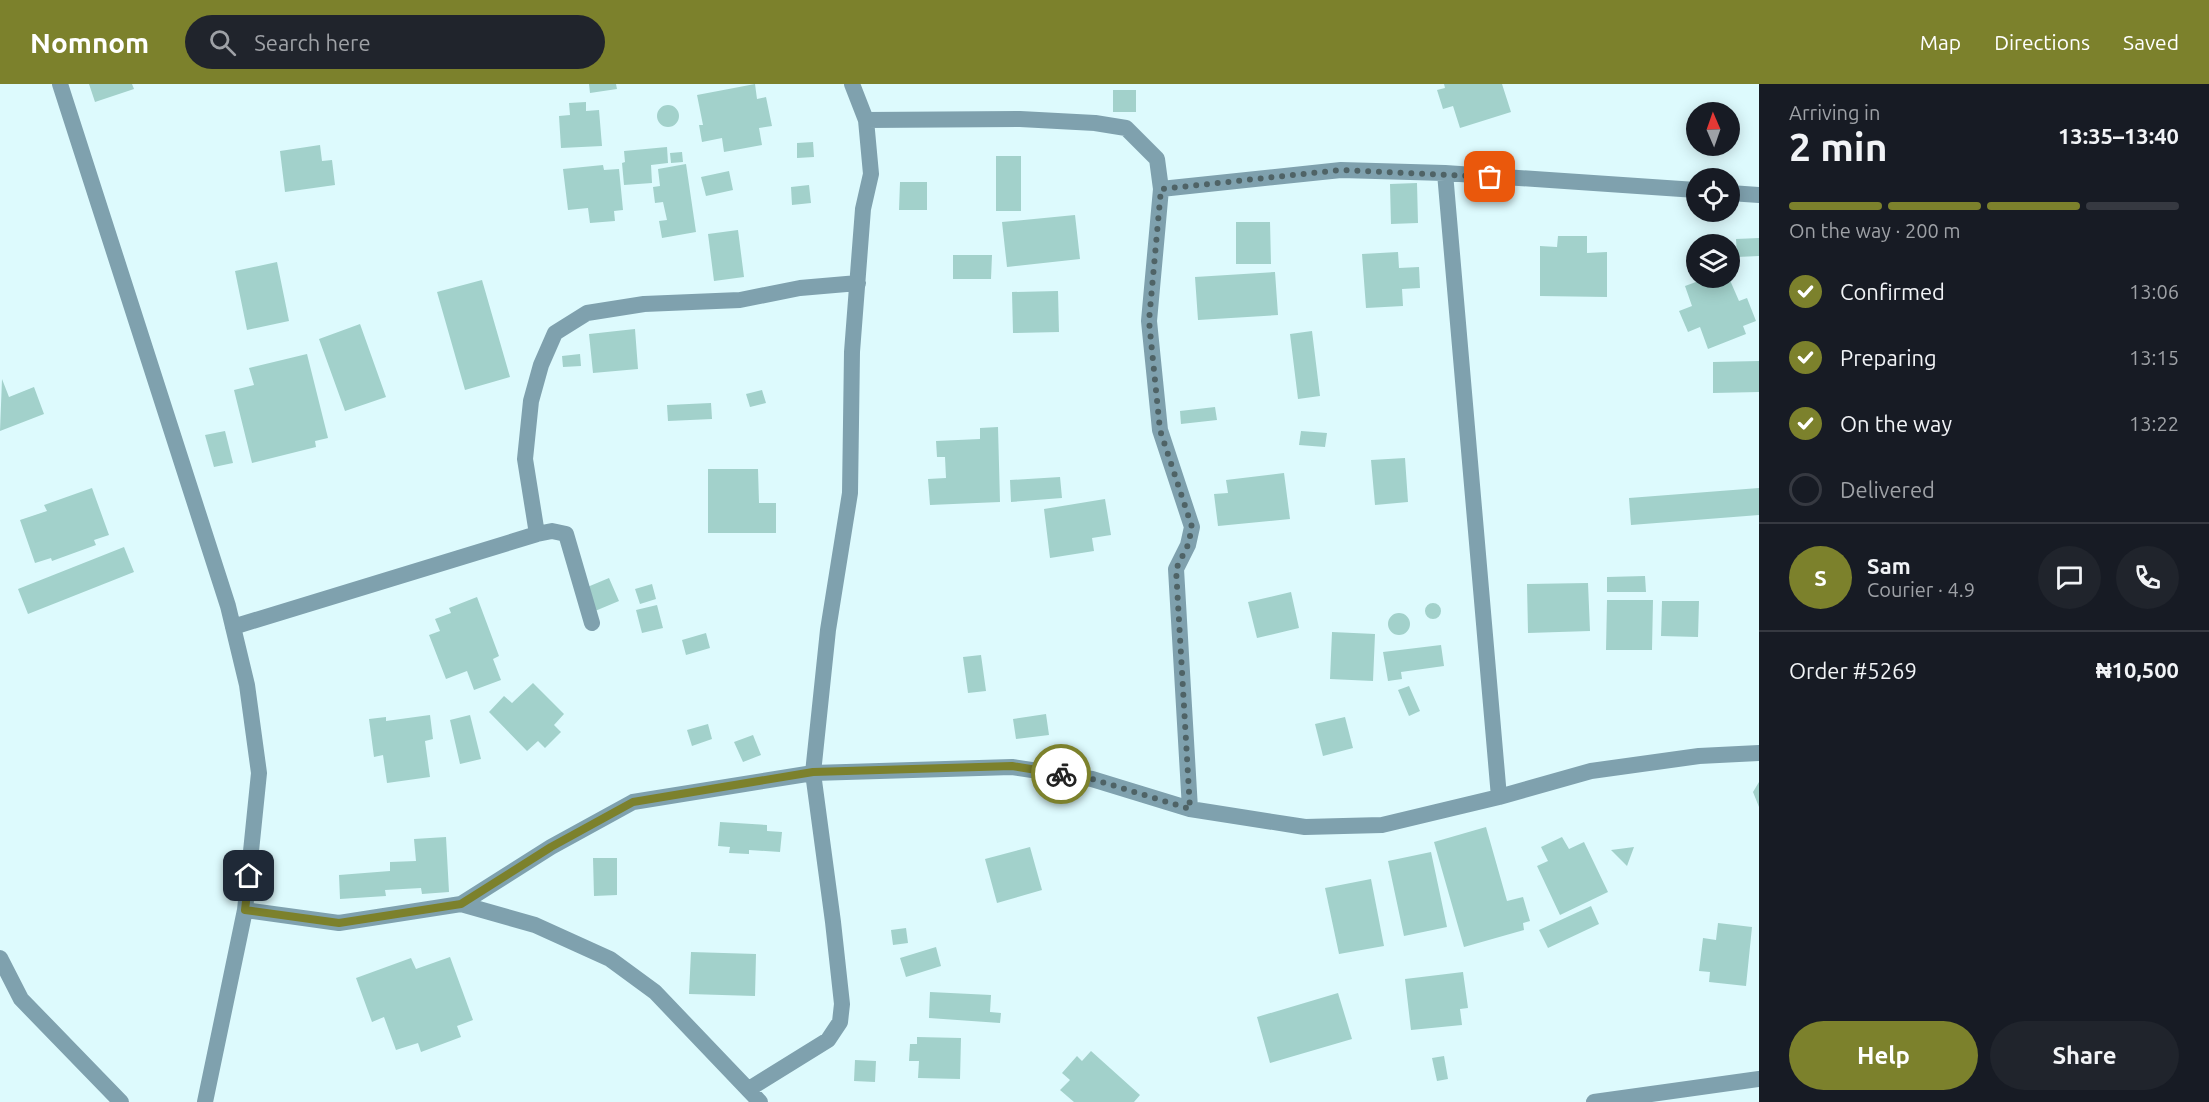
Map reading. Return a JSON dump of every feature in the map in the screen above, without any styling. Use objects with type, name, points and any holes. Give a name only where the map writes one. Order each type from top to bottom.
[{"type":"street","points":[[60,84],[233,627],[247,686],[259,773],[245,910],[204,1102]]},
{"type":"street","points":[[461,904],[535,925],[610,959],[655,992],[755,1095],[828,1040],[840,1022],[842,1004],[813,772],[828,630],[850,493],[852,352],[863,209],[871,174],[866,120],[852,84]]},
{"type":"street","points":[[866,120],[1020,119],[1126,128],[1157,159],[1161,189],[1149,321],[1160,430],[1192,527],[1188,545],[1176,569],[1190,809]]},
{"type":"street","points":[[1161,189],[1341,170],[1445,173],[1686,189]]},
{"type":"street","points":[[1445,173],[1499,797]]},
{"type":"street","points":[[1740,194],[1759,195]]},
{"type":"street","points":[[537,534],[525,459],[531,401],[541,365],[555,333],[587,312],[644,304],[740,300],[800,288],[858,284]]},
{"type":"street","points":[[233,627],[552,531],[566,534],[592,623]]},
{"type":"street","points":[[245,910],[339,923],[461,904],[551,847],[633,802],[813,772],[1012,766],[1092,779],[1190,809],[1305,827],[1382,825],[1499,797],[1591,771],[1700,756],[1759,753]]},
{"type":"street","points":[[0,958],[21,999],[121,1102]]},
{"type":"street","points":[[1594,1102],[1759,1079]]},
{"type":"building","points":[[89,84],[132,84],[134,89],[95,102]]},
{"type":"building","points":[[589,84],[616,84],[617,89],[590,93]]},
{"type":"building","points":[[755,84],[757,99],[766,97],[772,126],[759,128],[762,145],[724,152],[722,138],[702,142],[699,125],[703,125],[697,95]]},
{"type":"building","points":[[1444,84],[1502,84],[1511,112],[1460,128],[1453,106],[1443,109],[1437,90],[1445,88]]},
{"type":"building","points":[[1113,90],[1136,90],[1136,112],[1113,112]]},
{"type":"building","points":[[586,102],[586,111],[599,110],[602,146],[561,148],[559,116],[570,115],[569,103]]},
{"type":"building","points":[[668,105],[676,108],[679,116],[676,124],[668,127],[660,124],[657,116],[660,108]]},
{"type":"building","points":[[813,142],[814,157],[797,158],[797,143]]},
{"type":"building","points":[[320,145],[322,161],[332,160],[335,185],[285,192],[280,151]]},
{"type":"building","points":[[667,147],[668,163],[651,165],[652,183],[624,185],[622,163],[625,162],[624,151]]},
{"type":"building","points":[[682,152],[683,162],[671,163],[670,153]]},
{"type":"building","points":[[996,156],[1021,156],[1021,211],[996,211]]},
{"type":"building","points":[[686,164],[696,232],[662,238],[659,221],[667,220],[663,202],[655,203],[653,187],[660,186],[658,169]]},
{"type":"building","points":[[603,165],[604,170],[619,169],[623,210],[614,211],[615,221],[590,223],[588,208],[568,210],[563,169]]},
{"type":"building","points":[[729,171],[733,190],[706,196],[701,177]]},
{"type":"building","points":[[900,182],[927,182],[927,210],[899,210]]},
{"type":"building","points":[[1417,183],[1418,223],[1391,224],[1390,184]]},
{"type":"building","points":[[809,185],[811,203],[792,205],[791,187]]},
{"type":"building","points":[[1075,215],[1080,259],[1007,267],[1002,222]]},
{"type":"building","points":[[1236,222],[1270,222],[1271,264],[1236,264]]},
{"type":"building","points":[[738,230],[744,277],[714,281],[708,234]]},
{"type":"building","points":[[1558,236],[1587,236],[1587,253],[1607,252],[1607,297],[1540,296],[1540,246],[1557,247]]},
{"type":"building","points":[[1759,238],[1759,256],[1740,257],[1740,239]]},
{"type":"building","points":[[1398,252],[1399,268],[1419,267],[1420,288],[1402,289],[1403,306],[1366,308],[1362,254]]},
{"type":"building","points":[[953,255],[992,255],[991,279],[953,279]]},
{"type":"building","points":[[277,262],[289,321],[247,330],[235,271]]},
{"type":"building","points":[[1275,272],[1278,315],[1198,320],[1195,277]]},
{"type":"building","points":[[482,280],[510,377],[465,390],[437,292]]},
{"type":"building","points":[[1685,286],[1686,288],[1733,288],[1739,301],[1747,298],[1756,321],[1743,326],[1746,334],[1708,349],[1700,327],[1688,332],[1679,311],[1692,306]]},
{"type":"building","points":[[1058,291],[1059,332],[1013,333],[1012,292]]},
{"type":"building","points":[[360,324],[386,397],[345,411],[319,339]]},
{"type":"building","points":[[635,329],[638,369],[593,373],[589,334]]},
{"type":"building","points":[[1312,331],[1320,396],[1298,399],[1290,334]]},
{"type":"building","points":[[307,354],[328,438],[315,441],[316,447],[252,463],[234,390],[254,385],[249,368]]},
{"type":"building","points":[[580,354],[581,366],[563,367],[562,356]]},
{"type":"building","points":[[1759,361],[1759,392],[1713,393],[1713,362]]},
{"type":"building","points":[[2,379],[9,397],[34,387],[44,414],[0,431]]},
{"type":"building","points":[[762,390],[766,403],[750,407],[746,394]]},
{"type":"building","points":[[711,403],[712,419],[668,421],[667,405]]},
{"type":"building","points":[[1215,407],[1217,420],[1181,424],[1180,411]]},
{"type":"building","points":[[998,427],[1000,502],[930,505],[928,479],[946,478],[945,457],[937,457],[936,441],[980,439],[980,428]]},
{"type":"building","points":[[225,431],[233,463],[214,467],[205,435]]},
{"type":"building","points":[[1301,431],[1327,433],[1325,447],[1299,445]]},
{"type":"building","points":[[1405,458],[1408,502],[1375,505],[1371,460]]},
{"type":"building","points":[[708,469],[758,469],[759,503],[776,503],[776,533],[708,533]]},
{"type":"building","points":[[1284,473],[1290,519],[1218,526],[1214,494],[1228,493],[1226,480]]},
{"type":"building","points":[[1060,477],[1062,498],[1011,502],[1010,480]]},
{"type":"building","points":[[92,488],[109,535],[94,540],[96,545],[52,561],[51,558],[35,563],[20,520],[47,511],[44,505]]},
{"type":"building","points":[[1759,488],[1759,515],[1631,525],[1629,498]]},
{"type":"building","points":[[1105,499],[1111,535],[1092,538],[1094,551],[1050,558],[1044,509]]},
{"type":"building","points":[[124,547],[134,572],[28,614],[18,589]]},
{"type":"building","points":[[1645,576],[1646,592],[1607,592],[1607,577]]},
{"type":"building","points":[[609,578],[619,601],[595,611],[585,588]]},
{"type":"building","points":[[1588,583],[1590,631],[1528,633],[1527,584]]},
{"type":"building","points":[[652,584],[656,599],[640,604],[635,589]]},
{"type":"building","points":[[1291,592],[1299,628],[1257,638],[1248,602]]},
{"type":"building","points":[[477,597],[499,656],[493,659],[501,680],[474,690],[467,671],[446,679],[429,635],[440,631],[435,619],[451,613],[449,608]]},
{"type":"building","points":[[1607,600],[1653,600],[1652,650],[1606,650]]},
{"type":"building","points":[[1662,601],[1699,601],[1698,637],[1661,636]]},
{"type":"building","points":[[1430,603],[1436,603],[1441,611],[1439,617],[1430,619],[1425,614],[1425,608]]},
{"type":"building","points":[[657,605],[663,628],[642,633],[636,610]]},
{"type":"building","points":[[1399,613],[1407,616],[1410,624],[1407,632],[1399,635],[1391,632],[1388,624],[1391,616]]},
{"type":"building","points":[[1332,632],[1375,634],[1373,681],[1330,679]]},
{"type":"building","points":[[706,633],[710,648],[686,655],[682,640]]},
{"type":"building","points":[[1441,645],[1444,666],[1401,672],[1402,679],[1388,681],[1383,652]]},
{"type":"building","points":[[981,655],[986,691],[968,693],[963,657]]},
{"type":"building","points":[[533,683],[564,714],[554,725],[561,732],[545,748],[538,741],[527,751],[489,712],[504,696],[512,703]]},
{"type":"building","points":[[1409,686],[1420,711],[1409,716],[1398,690]]},
{"type":"building","points":[[1046,714],[1049,735],[1016,739],[1013,719]]},
{"type":"building","points":[[430,715],[433,739],[425,741],[430,777],[387,783],[383,755],[374,757],[369,719],[386,717],[386,721]]},
{"type":"building","points":[[470,715],[481,759],[460,764],[450,720]]},
{"type":"building","points":[[1345,717],[1353,748],[1323,756],[1315,724]]},
{"type":"building","points":[[708,724],[712,739],[692,746],[687,730]]},
{"type":"building","points":[[753,735],[761,755],[743,762],[734,742]]},
{"type":"building","points":[[1759,782],[1759,807],[1753,792]]},
{"type":"building","points":[[720,822],[767,825],[767,831],[782,832],[780,852],[749,850],[749,854],[729,853],[730,847],[718,846]]},
{"type":"building","points":[[1486,827],[1507,901],[1523,897],[1530,921],[1523,923],[1524,930],[1464,947],[1434,842]]},
{"type":"building","points":[[446,837],[449,892],[422,894],[421,888],[385,890],[386,896],[340,899],[339,875],[390,871],[390,862],[416,861],[414,839]]},
{"type":"building","points":[[1562,837],[1569,849],[1584,842],[1608,892],[1560,915],[1537,866],[1548,861],[1541,847]]},
{"type":"building","points":[[1030,847],[1042,890],[997,903],[985,859]]},
{"type":"building","points":[[1634,847],[1627,866],[1611,850]]},
{"type":"building","points":[[1431,852],[1447,927],[1404,936],[1388,861]]},
{"type":"building","points":[[593,858],[617,858],[617,895],[594,896]]},
{"type":"building","points":[[1371,879],[1384,946],[1339,954],[1325,888]]},
{"type":"building","points":[[1591,906],[1599,924],[1548,948],[1539,930]]},
{"type":"building","points":[[1718,923],[1752,927],[1746,986],[1709,982],[1710,972],[1699,971],[1703,938],[1716,940]]},
{"type":"building","points":[[906,928],[908,943],[893,945],[891,930]]},
{"type":"building","points":[[936,947],[941,966],[906,977],[900,958]]},
{"type":"building","points":[[691,952],[756,954],[755,996],[689,994]]},
{"type":"building","points":[[450,957],[473,1020],[457,1026],[461,1037],[421,1052],[418,1043],[396,1050],[384,1017],[372,1022],[356,978],[411,958],[416,969]]},
{"type":"building","points":[[1463,972],[1468,1008],[1460,1009],[1462,1025],[1411,1030],[1405,979]]},
{"type":"building","points":[[930,992],[991,995],[990,1012],[1001,1013],[1000,1023],[929,1018]]},
{"type":"building","points":[[1338,993],[1352,1039],[1270,1063],[1257,1017]]},
{"type":"building","points":[[917,1037],[961,1038],[960,1079],[918,1078],[919,1061],[909,1061],[910,1044],[917,1044]]},
{"type":"building","points":[[1091,1051],[1140,1095],[1134,1102],[1074,1102],[1060,1090],[1070,1080],[1062,1073],[1077,1056],[1082,1061]]},
{"type":"building","points":[[1444,1056],[1448,1079],[1437,1081],[1432,1058]]},
{"type":"building","points":[[855,1060],[876,1061],[875,1082],[854,1081]]},
{"type":"way so far","points":[[1061,774],[1092,779],[1190,809],[1176,569],[1188,545],[1192,527],[1160,430],[1149,321],[1161,189],[1341,170],[1445,173],[1490,177]]},
{"type":"route","points":[[249,876],[245,910],[339,923],[461,904],[551,847],[633,802],[813,772],[1012,766],[1061,774]]}]
